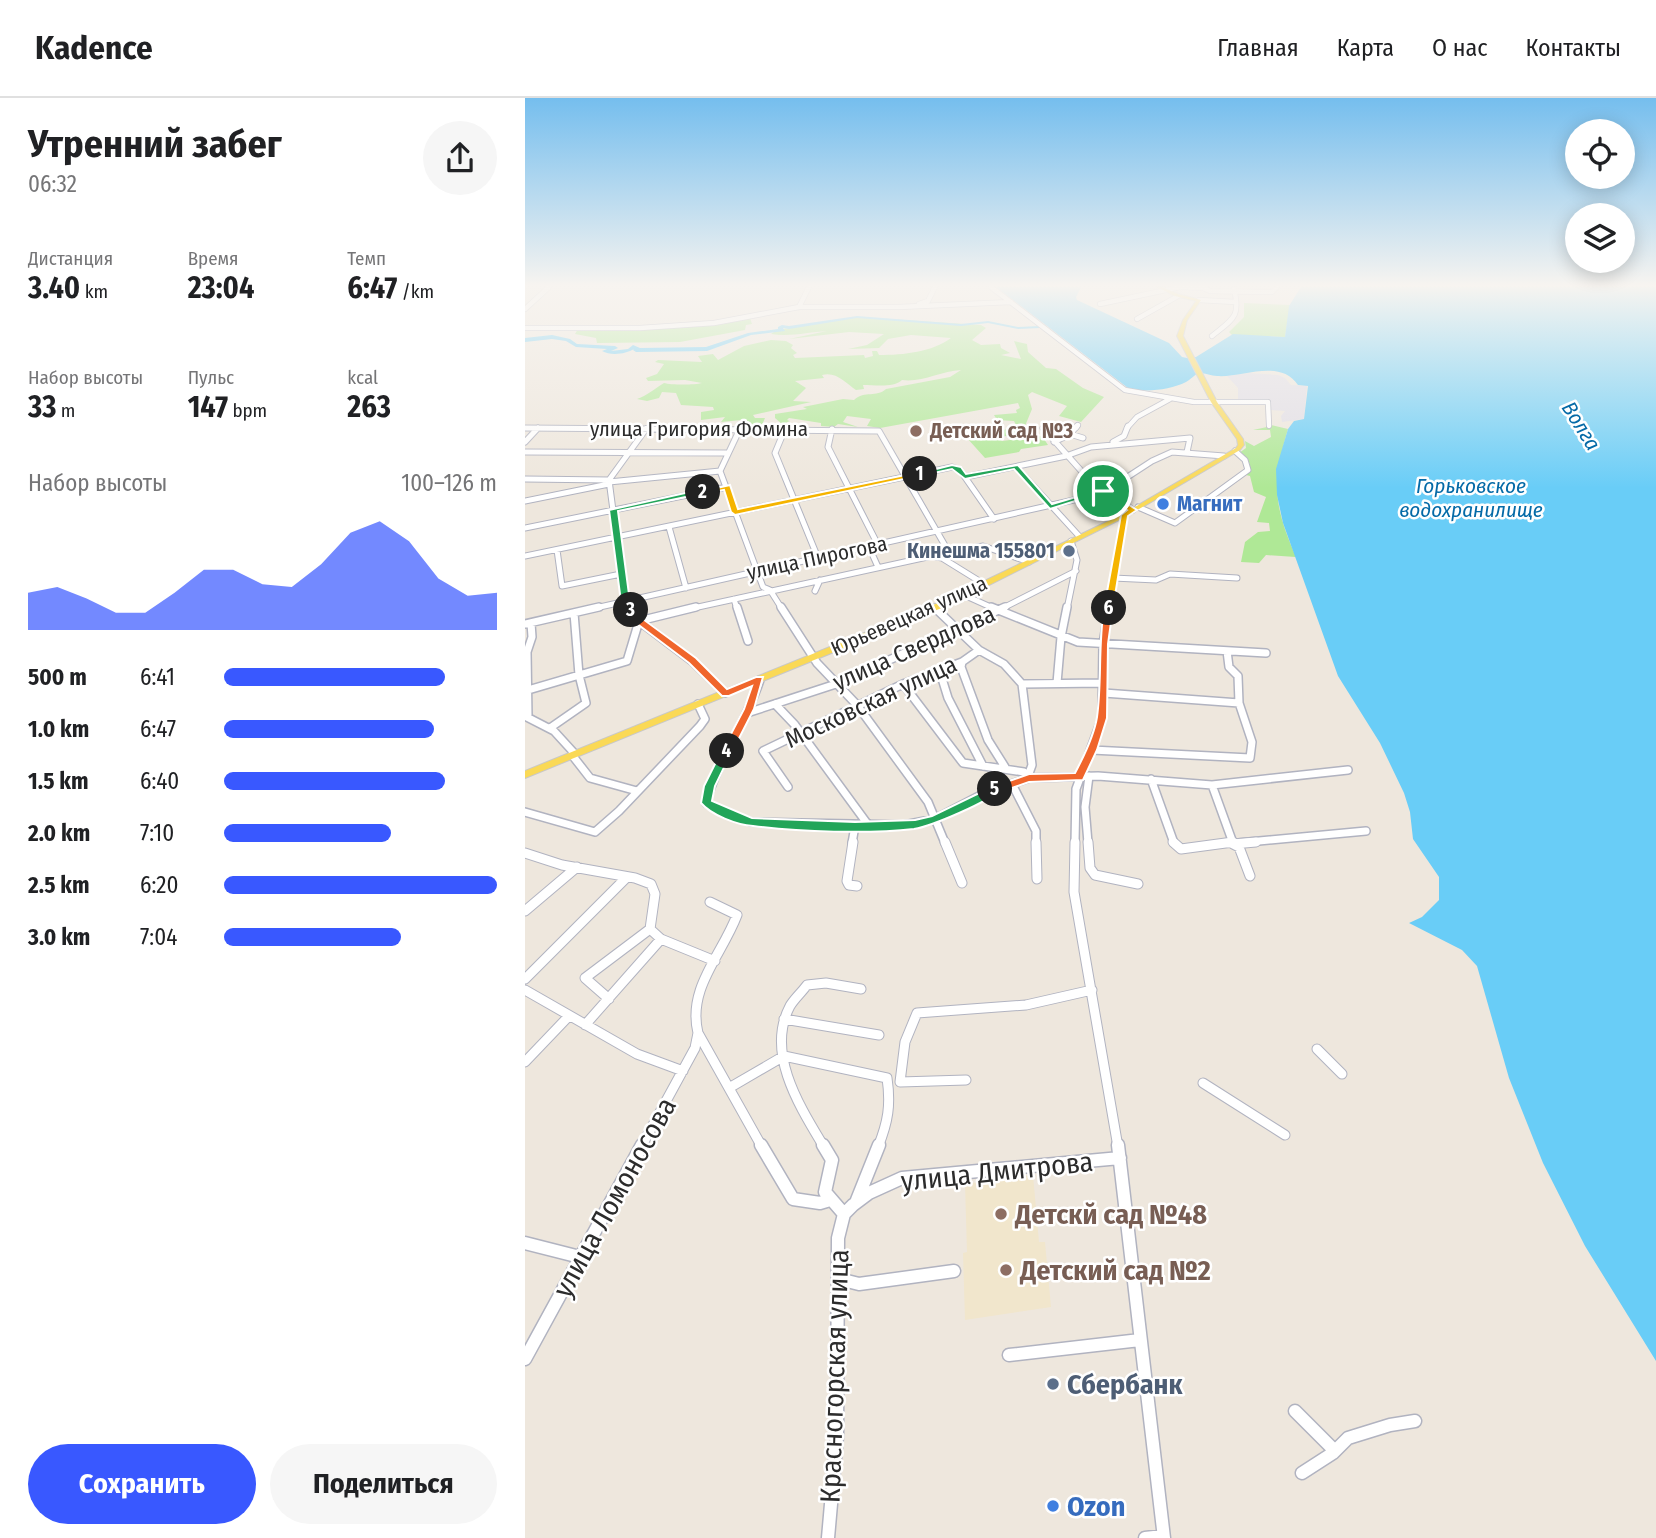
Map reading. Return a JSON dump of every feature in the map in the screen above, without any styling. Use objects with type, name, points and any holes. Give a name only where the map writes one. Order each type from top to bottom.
[{"type":"main road","points":[[1191,354],[1214,402],[1240,439],[1241,445],[1235,451]]},
{"type":"main road","name":"Юрьевецкая улица","points":[[525,775],[964,595],[1132,511],[1235,451]]},
{"type":"street","points":[[1078,354],[1121,388],[1170,398],[1214,402],[1268,402],[1269,426]]},
{"type":"street","points":[[1108,444],[1124,436],[1127,427],[1137,416],[1162,405],[1170,398]]},
{"type":"street","points":[[1054,442],[1070,434],[1078,425]]},
{"type":"street","name":"улица Григория Фомина","points":[[527,427],[874,430],[879,431],[904,477]]},
{"type":"street","points":[[525,442],[538,428]]},
{"type":"street","points":[[1043,428],[1066,456],[1103,491],[1132,511],[1175,523],[1248,470],[1245,460],[1235,451]]},
{"type":"street","points":[[525,502],[609,482],[646,429]]},
{"type":"street","points":[[743,429],[727,453],[720,471],[763,587],[770,590],[815,657],[857,705],[918,786],[962,883]]},
{"type":"street","points":[[785,429],[775,453],[818,558]]},
{"type":"street","points":[[832,429],[828,447],[852,489],[878,545]]},
{"type":"street","points":[[1070,434],[1083,438]]},
{"type":"street","points":[[965,477],[1066,456],[1108,444],[1190,438],[1187,452]]},
{"type":"street","points":[[525,452],[727,453]]},
{"type":"street","name":"улица Пирогова","points":[[528,624],[1050,506],[1103,491],[1152,460],[1172,452],[1224,456]]},
{"type":"street","points":[[1016,467],[1075,539],[1076,571],[1061,637],[1057,683]]},
{"type":"street","points":[[525,556],[955,468],[965,477],[994,519]]},
{"type":"street","points":[[525,479],[609,482],[720,471]]},
{"type":"street","points":[[904,477],[947,549],[935,555]]},
{"type":"street","points":[[609,482],[625,602],[639,621],[692,661],[725,694]]},
{"type":"street","points":[[525,528],[727,487]]},
{"type":"street","points":[[1132,511],[1113,578],[1103,644],[1102,718],[1084,776],[1073,841],[1074,892],[1108,1067],[1164,1537],[1145,1538]]},
{"type":"street","points":[[669,527],[686,588]]},
{"type":"street","points":[[527,691],[627,661],[639,621],[982,545],[1029,562]]},
{"type":"street","points":[[869,547],[878,567]]},
{"type":"street","points":[[557,550],[562,586],[621,574]]},
{"type":"street","points":[[935,555],[985,584]]},
{"type":"street","name":"улица Свердлова","points":[[747,713],[839,683],[960,630],[1076,571]]},
{"type":"street","points":[[1113,578],[1156,580],[1170,574],[1237,578]]},
{"type":"street","points":[[815,591],[820,580]]},
{"type":"street","points":[[964,595],[1061,637],[1103,644],[1266,653]]},
{"type":"street","points":[[734,599],[748,641]]},
{"type":"street","points":[[935,608],[979,650],[1004,664],[1022,684],[1032,765],[1029,777]]},
{"type":"street","points":[[549,728],[586,705],[579,675],[574,613]]},
{"type":"street","points":[[528,624],[532,637],[527,652],[526,716],[549,728],[574,754],[590,778],[637,791]]},
{"type":"street","name":"Московская улица","points":[[788,787],[762,752],[903,684],[962,662],[979,650]]},
{"type":"street","points":[[1092,750],[1249,759],[1252,756],[1252,742],[1238,704],[1241,697],[1238,676],[1229,667],[1227,651]]},
{"type":"street","points":[[962,662],[961,667],[988,740],[1005,767]]},
{"type":"street","points":[[940,672],[948,698],[983,766]]},
{"type":"street","points":[[759,680],[747,713],[713,779],[706,803],[719,811],[751,822],[869,827],[915,824],[935,819],[983,794],[1029,777],[1084,776],[1212,785],[1348,771]]},
{"type":"street","points":[[1022,684],[1057,683],[1238,704]]},
{"type":"street","points":[[903,684],[957,758],[969,765],[1005,767],[1024,772],[1029,777]]},
{"type":"street","points":[[525,812],[595,832],[700,726],[705,719],[698,704]]},
{"type":"street","points":[[775,704],[802,734],[869,827]]},
{"type":"street","points":[[1084,776],[1090,868],[1095,876],[1138,884]]},
{"type":"street","points":[[1151,779],[1174,844],[1181,849],[1366,831]]},
{"type":"street","points":[[1012,784],[1036,831],[1037,879]]},
{"type":"street","points":[[1212,785],[1234,840],[1233,844]]},
{"type":"street","points":[[855,826],[847,881],[849,885],[857,886]]},
{"type":"street","points":[[1233,844],[1239,847],[1250,876]]},
{"type":"street","points":[[525,853],[562,865],[643,881],[655,889],[650,929],[585,978],[609,999]]},
{"type":"street","points":[[525,911],[577,867]]},
{"type":"street","points":[[525,979],[626,878]]},
{"type":"street","points":[[711,902],[737,915],[694,1006],[698,1032],[793,1199],[820,1203],[830,1199]]},
{"type":"street","points":[[650,929],[661,939],[715,961]]},
{"type":"street","points":[[585,1025],[661,939]]},
{"type":"street","points":[[843,1214],[825,1192],[832,1160],[790,1090],[780,1028],[807,985],[826,983],[861,989]]},
{"type":"street","points":[[525,990],[568,1017],[638,1054],[683,1071]]},
{"type":"street","points":[[966,1080],[900,1083],[905,1042],[917,1013],[1028,1006],[1055,1002],[1092,990]]},
{"type":"street","points":[[525,1062],[568,1017]]},
{"type":"street","points":[[784,1019],[879,1035]]},
{"type":"street","name":"улица Ломоносова","points":[[525,1359],[683,1071],[695,1048],[698,1032]]},
{"type":"street","points":[[1317,1049],[1342,1074]]},
{"type":"street","points":[[729,1088],[784,1056],[887,1078],[891,1102],[889,1120],[856,1202]]},
{"type":"street","points":[[1203,1083],[1285,1135]]},
{"type":"street","name":"улица Дмитрова","points":[[843,1214],[869,1193],[902,1178],[1120,1158]]},
{"type":"street","name":"Красногорская улица","points":[[828,1538],[837,1436],[838,1238],[843,1214]]},
{"type":"street","points":[[525,1243],[580,1257]]},
{"type":"street","points":[[839,1279],[859,1284],[954,1271]]},
{"type":"street","points":[[1009,1355],[1140,1340]]},
{"type":"street","points":[[1295,1411],[1335,1451]]},
{"type":"street","points":[[1302,1473],[1335,1451],[1348,1438],[1390,1424],[1415,1421]]},
{"type":"shaded area","points":[[1248,373],[1278,375],[1291,385],[1307,386],[1304,419],[1282,422],[1281,416],[1285,411],[1270,410],[1267,403],[1238,400],[1238,388],[1227,376]]},
{"type":"shaded area","points":[[1033,1175],[1039,1242],[1045,1242],[1051,1307],[965,1320],[965,1184]]},
{"type":"green space","points":[[712,354],[718,360],[729,354],[795,354],[795,358],[864,355],[865,358],[873,354],[1005,354],[1001,355],[1021,359],[1019,354],[1030,354],[1046,368],[1056,369],[1083,388],[1104,397],[1081,422],[1059,416],[1067,406],[1032,392],[1028,395],[1032,409],[1025,426],[1032,426],[1038,432],[999,437],[1002,441],[1042,436],[1048,445],[985,458],[967,438],[1017,427],[1014,421],[997,420],[994,415],[1017,413],[1016,410],[1020,408],[1018,403],[880,428],[867,426],[871,419],[847,416],[843,422],[858,427],[838,424],[834,427],[821,426],[821,423],[789,418],[787,420],[790,421],[782,424],[775,418],[775,414],[807,409],[803,407],[843,399],[854,400],[862,395],[886,389],[950,377],[961,370],[916,380],[902,380],[889,385],[863,385],[864,389],[856,390],[841,378],[827,374],[822,375],[824,378],[795,381],[806,388],[793,401],[811,402],[753,415],[755,418],[765,418],[762,425],[742,425],[741,420],[721,422],[725,417],[701,420],[701,412],[714,410],[713,407],[681,405],[676,393],[662,392],[659,398],[647,401],[637,399],[664,383],[702,383],[685,380],[648,381],[646,378],[657,374],[664,364],[655,362],[658,360],[702,362],[698,356]]},
{"type":"green space","points":[[1267,424],[1288,429],[1279,464],[1277,493],[1283,522],[1296,557],[1266,555],[1259,563],[1241,562],[1245,542],[1258,532],[1270,531],[1269,523],[1257,522],[1266,497],[1254,492],[1250,476],[1246,475],[1250,471],[1249,462],[1239,453],[1246,448],[1245,441],[1254,446],[1271,437],[1270,430],[1253,430],[1267,427]]},
{"type":"water","name":"Горьковское водохранилище","points":[[1084,354],[1179,354],[1187,358],[1201,354],[1656,354],[1656,1361],[1585,1246],[1543,1163],[1509,1078],[1477,966],[1462,950],[1409,923],[1422,917],[1439,900],[1439,877],[1413,839],[1410,812],[1404,793],[1380,743],[1338,676],[1283,523],[1277,495],[1276,469],[1288,429],[1294,421],[1304,419],[1308,386],[1298,385],[1281,372],[1260,371],[1227,376],[1200,373],[1180,385],[1165,389],[1128,388]]},
{"type":"place","name":"Детский сад №3","points":[[916,431]]},
{"type":"place","name":"Магнит","points":[[1163,504]]},
{"type":"place","name":"Кинешма 155801","points":[[1069,551]]},
{"type":"place","name":"Детскй сад №48","points":[[1001,1214]]},
{"type":"place","name":"Детский сад №2","points":[[1006,1270]]},
{"type":"place","name":"Сбербанк","points":[[1053,1384]]},
{"type":"place","name":"Ozon","points":[[1053,1506]]},
{"type":"route","points":[[952,467],[958,468],[965,477],[1016,467],[1050,506],[1103,491],[1133,510],[1125,515],[1119,538],[1103,644],[1102,718],[1092,750],[1079,777],[1029,778],[983,794],[935,819],[904,825],[751,822],[719,811],[706,803],[710,786],[749,709],[759,680],[725,694],[678,649],[639,621],[625,602],[613,510],[727,487],[735,512],[952,467]]},
{"type":"water label","name":"Волга","points":[[1581,426]]}]
